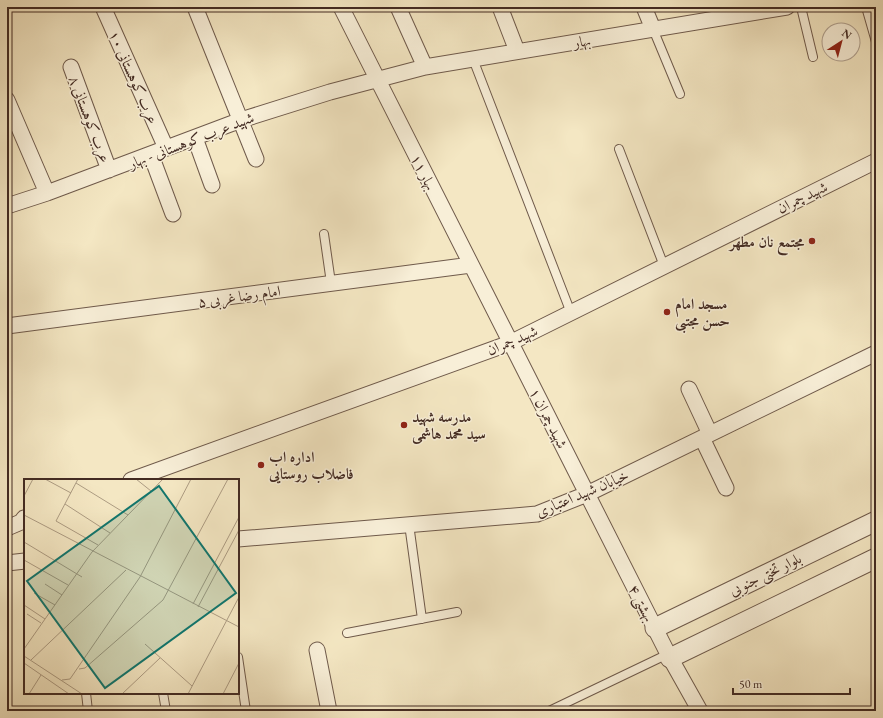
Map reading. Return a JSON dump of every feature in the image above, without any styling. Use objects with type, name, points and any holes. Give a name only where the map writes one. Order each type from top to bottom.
[{"type":"street","name":"عرب کوهستانی ۱۰","points":[[103,7],[166,148]]},
{"type":"street","points":[[195,7],[256,159]]},
{"type":"street","name":"بهار ۱۱","points":[[341,7],[510,343]]},
{"type":"street","points":[[398,7],[425,67]]},
{"type":"street","points":[[500,7],[517,52]]},
{"type":"street","points":[[644,7],[653,29]]},
{"type":"street","name":"بهار","points":[[377,79],[425,67],[787,7]]},
{"type":"street","name":"عرب کوهستانی ۸","points":[[71,67],[109,170]]},
{"type":"street","name":"شهید عرب کوهستانی - بهار","points":[[7,206],[47,194],[241,120],[299,101],[377,79]]},
{"type":"street","points":[[7,100],[47,194]]},
{"type":"street","points":[[195,138],[212,185]]},
{"type":"street","points":[[152,155],[172,214]]},
{"type":"street","name":"شهید چمران","points":[[134,479],[510,343],[876,160]]},
{"type":"street","name":"امام رضا غربی ۵","points":[[7,326],[471,265]]},
{"type":"street","name":"شهید چمران ۱","points":[[510,343],[587,494]]},
{"type":"street","name":"خیابان شهید اعتباری","points":[[239,539],[537,514],[587,494],[876,353]]},
{"type":"street","points":[[689,389],[726,488]]},
{"type":"street","name":"بهشتی ۴","points":[[587,494],[669,656],[700,711]]},
{"type":"street","points":[[7,522],[24,518]]},
{"type":"street","points":[[7,528],[21,522],[24,519]]},
{"type":"street","name":"بلوار تختی جنوبی","points":[[655,628],[876,521]]},
{"type":"street","points":[[669,656],[876,558]]},
{"type":"street","points":[[7,563],[24,561]]},
{"type":"street","points":[[317,650],[329,711]]},
{"type":"lane","points":[[801,7],[813,57]]},
{"type":"lane","points":[[866,7],[876,42]]},
{"type":"lane","points":[[653,29],[680,94]]},
{"type":"lane","points":[[473,59],[571,313]]},
{"type":"lane","points":[[619,149],[664,266]]},
{"type":"lane","points":[[324,234],[331,283]]},
{"type":"lane","points":[[409,524],[422,619]]},
{"type":"lane","points":[[347,633],[457,612]]},
{"type":"lane","points":[[549,711],[669,656]]},
{"type":"lane","points":[[239,664],[246,711]]},
{"type":"lane","points":[[86,694],[88,711]]},
{"type":"lane","points":[[163,694],[166,711]]},
{"type":"place","name":"مجتمع نان مطهر","points":[[812,241]]},
{"type":"place","name":"مسجد امام حسن مجتبی","points":[[667,312]]},
{"type":"place","name":"مدرسه شهید سید محمد هاشمی","points":[[404,425]]},
{"type":"place","name":"اداره اب فاضلاب روستایی","points":[[261,465]]}]
